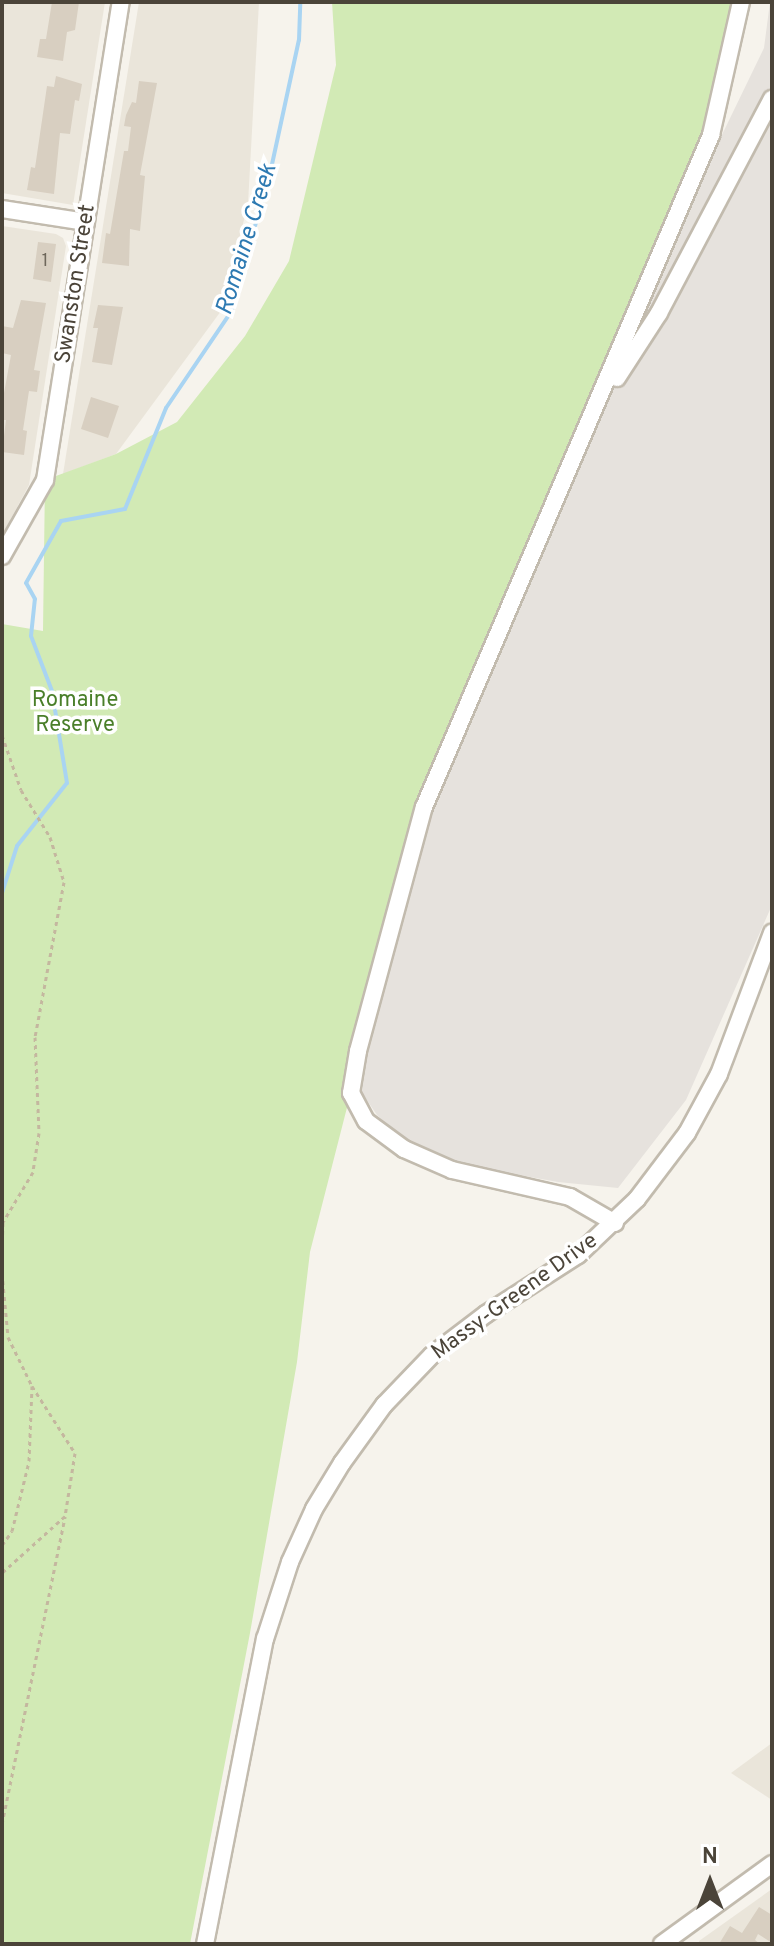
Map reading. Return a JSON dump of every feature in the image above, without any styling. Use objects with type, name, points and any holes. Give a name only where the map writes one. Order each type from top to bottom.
[{"type":"street","name":"Swanston Street","points":[[2,556],[45,480],[121,2]]},
{"type":"street","points":[[615,1223],[570,1197],[452,1170],[404,1149],[366,1121],[351,1093],[358,1051],[424,807],[711,135],[741,2]]},
{"type":"street","points":[[591,418],[659,313],[772,96]]},
{"type":"street","points":[[2,209],[86,222]]},
{"type":"street","name":"Massy-Greene Drive","points":[[205,1944],[265,1639],[290,1562],[314,1509],[384,1405],[432,1355],[486,1314],[578,1255],[615,1223],[687,1133],[713,1086],[772,933]]},
{"type":"street","points":[[662,1944],[772,1864]]},
{"type":"path","points":[[2,735],[21,790],[50,837],[64,882],[35,1037],[39,1133],[33,1172],[3,1222],[2,1248]]},
{"type":"path","points":[[2,1273],[8,1337],[32,1386],[75,1453],[2,1824]]},
{"type":"path","points":[[2,1545],[12,1531],[29,1461],[32,1386]]},
{"type":"path","points":[[2,1573],[65,1516]]},
{"type":"shaded area","points":[[2,2],[105,2],[73,205],[2,193]]},
{"type":"shaded area","points":[[139,2],[259,2],[248,204],[221,311],[116,454],[63,474]]},
{"type":"shaded area","points":[[770,2],[772,905],[686,1100],[618,1188],[558,1182],[457,1164],[410,1145],[377,1115],[360,1090],[358,1051],[424,807],[687,207],[764,48]]},
{"type":"shaded area","points":[[2,226],[56,234],[63,238],[66,246],[29,485],[2,535]]},
{"type":"shaded area","points":[[772,1743],[772,1800],[731,1773]]},
{"type":"shaded area","points":[[772,1889],[772,1944],[699,1944],[699,1941]]},
{"type":"green space","name":"Romaine Reserve","points":[[332,2],[741,2],[711,135],[424,807],[310,1252],[297,1362],[250,1633],[190,1944],[2,1944],[2,624],[43,631],[45,480],[116,454],[177,422],[245,336],[289,261],[336,65]]},
{"type":"building","points":[[52,2],[79,2],[75,30],[67,32],[63,61],[37,57],[40,39],[46,39]]},
{"type":"building","points":[[56,76],[82,84],[79,101],[75,100],[70,134],[60,133],[54,194],[27,190],[31,167],[35,168],[47,86],[54,87]]},
{"type":"building","points":[[139,81],[157,83],[140,175],[145,176],[140,231],[130,229],[129,266],[102,263],[124,151],[128,151],[131,127],[124,126],[126,115],[132,102],[136,103]]},
{"type":"building","points":[[38,242],[56,244],[51,282],[33,279]]},
{"type":"building","points":[[21,300],[46,303],[34,370],[40,371],[37,392],[29,391],[23,430],[27,431],[24,455],[2,452],[6,420],[2,420],[2,404],[11,355],[2,353],[2,326],[13,328]]},
{"type":"building","points":[[98,305],[123,307],[112,365],[92,362],[98,328],[93,328]]},
{"type":"building","points":[[91,397],[119,406],[108,438],[81,429]]},
{"type":"building","points":[[759,1907],[772,1915],[772,1943],[758,1934],[755,1940],[760,1944],[719,1944],[730,1926],[742,1933]]},
{"type":"waterway","name":"Romaine Creek","points":[[2,893],[17,846],[67,783],[52,691],[31,636],[35,599],[26,583],[61,521],[125,509],[166,408],[231,312],[271,169],[299,40],[300,2]]}]
